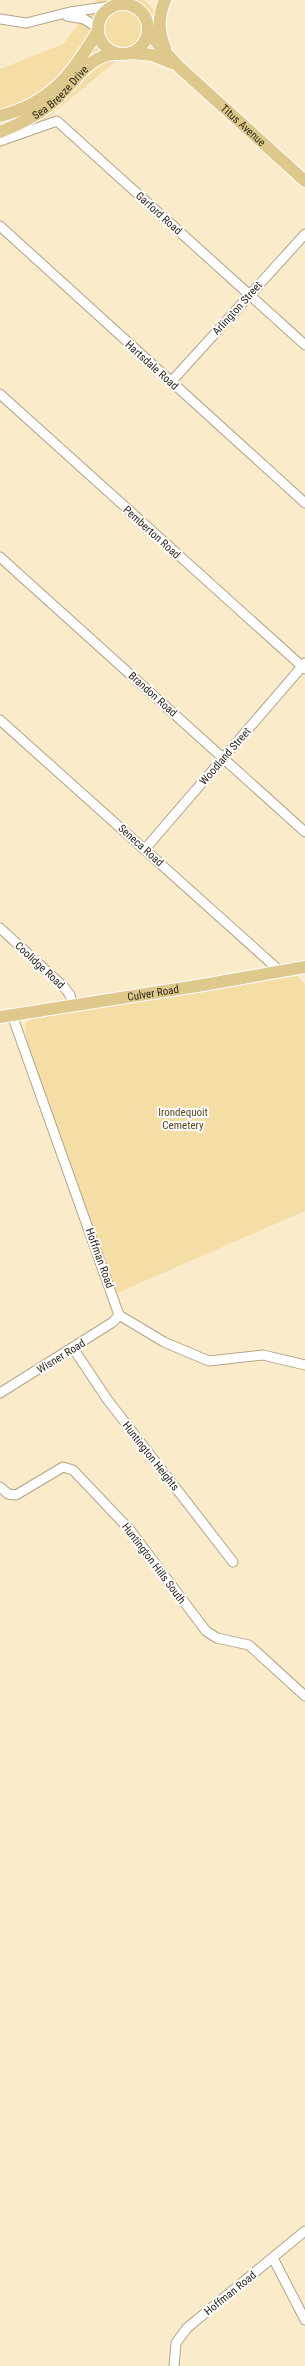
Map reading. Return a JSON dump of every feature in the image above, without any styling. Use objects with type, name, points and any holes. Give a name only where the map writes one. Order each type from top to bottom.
[{"type":"main road","points":[[148,27],[145,17],[138,8],[126,4],[117,4],[102,15],[98,30],[104,45],[118,54],[131,53],[142,46],[148,27],[161,0]]},
{"type":"main road","points":[[165,0],[160,15],[159,29],[165,47],[178,65]]},
{"type":"main road","name":"Titus Avenue","points":[[148,27],[157,43],[178,65],[305,181]]},
{"type":"main road","name":"Sea Breeze Drive","points":[[0,116],[29,106],[53,91],[75,68],[98,30]]},
{"type":"main road","name":"Titus Avenue","points":[[131,53],[152,55],[178,65]]},
{"type":"main road","name":"Sea Breeze Drive","points":[[0,132],[26,120],[50,104],[95,60],[110,54],[118,54]]},
{"type":"main road","name":"Culver Road","points":[[0,1016],[305,967]]},
{"type":"street","points":[[0,19],[26,23],[117,4]]},
{"type":"street","points":[[55,16],[81,18],[98,30]]},
{"type":"street","name":"Garford Road","points":[[0,141],[57,121],[305,346]]},
{"type":"street","name":"Hartsdale Road","points":[[0,226],[305,504]]},
{"type":"street","name":"Arlington Street","points":[[170,382],[305,234]]},
{"type":"street","name":"Pemberton Road","points":[[0,394],[304,666]]},
{"type":"street","name":"Brandon Road","points":[[0,557],[305,832]]},
{"type":"street","name":"Woodland Street","points":[[145,849],[304,666]]},
{"type":"street","name":"Seneca Road","points":[[0,720],[281,972]]},
{"type":"street","name":"Coolidge Road","points":[[0,928],[64,986],[70,995],[73,1005]]},
{"type":"street","name":"Hoffman Road","points":[[12,1014],[119,1315]]},
{"type":"street","points":[[119,1315],[164,1342],[209,1361],[263,1355],[305,1365]]},
{"type":"street","name":"Wisner Road","points":[[0,1393],[113,1322],[119,1315]]},
{"type":"street","name":"Huntington Heights","points":[[73,1348],[107,1399],[233,1562]]},
{"type":"street","name":"Huntington Hills South","points":[[0,1487],[8,1494],[16,1495],[63,1467],[73,1470],[126,1526],[206,1631],[217,1638],[249,1645],[305,1696]]},
{"type":"street","name":"Hoffman Road","points":[[174,2366],[176,2343],[187,2328],[305,2231]]},
{"type":"street","points":[[273,2258],[305,2320]]},
{"type":"green space","points":[[97,0],[144,0],[153,8],[162,22],[163,29],[160,43],[151,61],[116,61],[41,123],[0,138],[0,69],[63,44]]},
{"type":"green space","name":"Irondequoit Cemetery","points":[[297,976],[305,984],[305,1211],[117,1293],[48,1107],[35,1068],[27,1038],[25,1023],[33,1018]]}]
